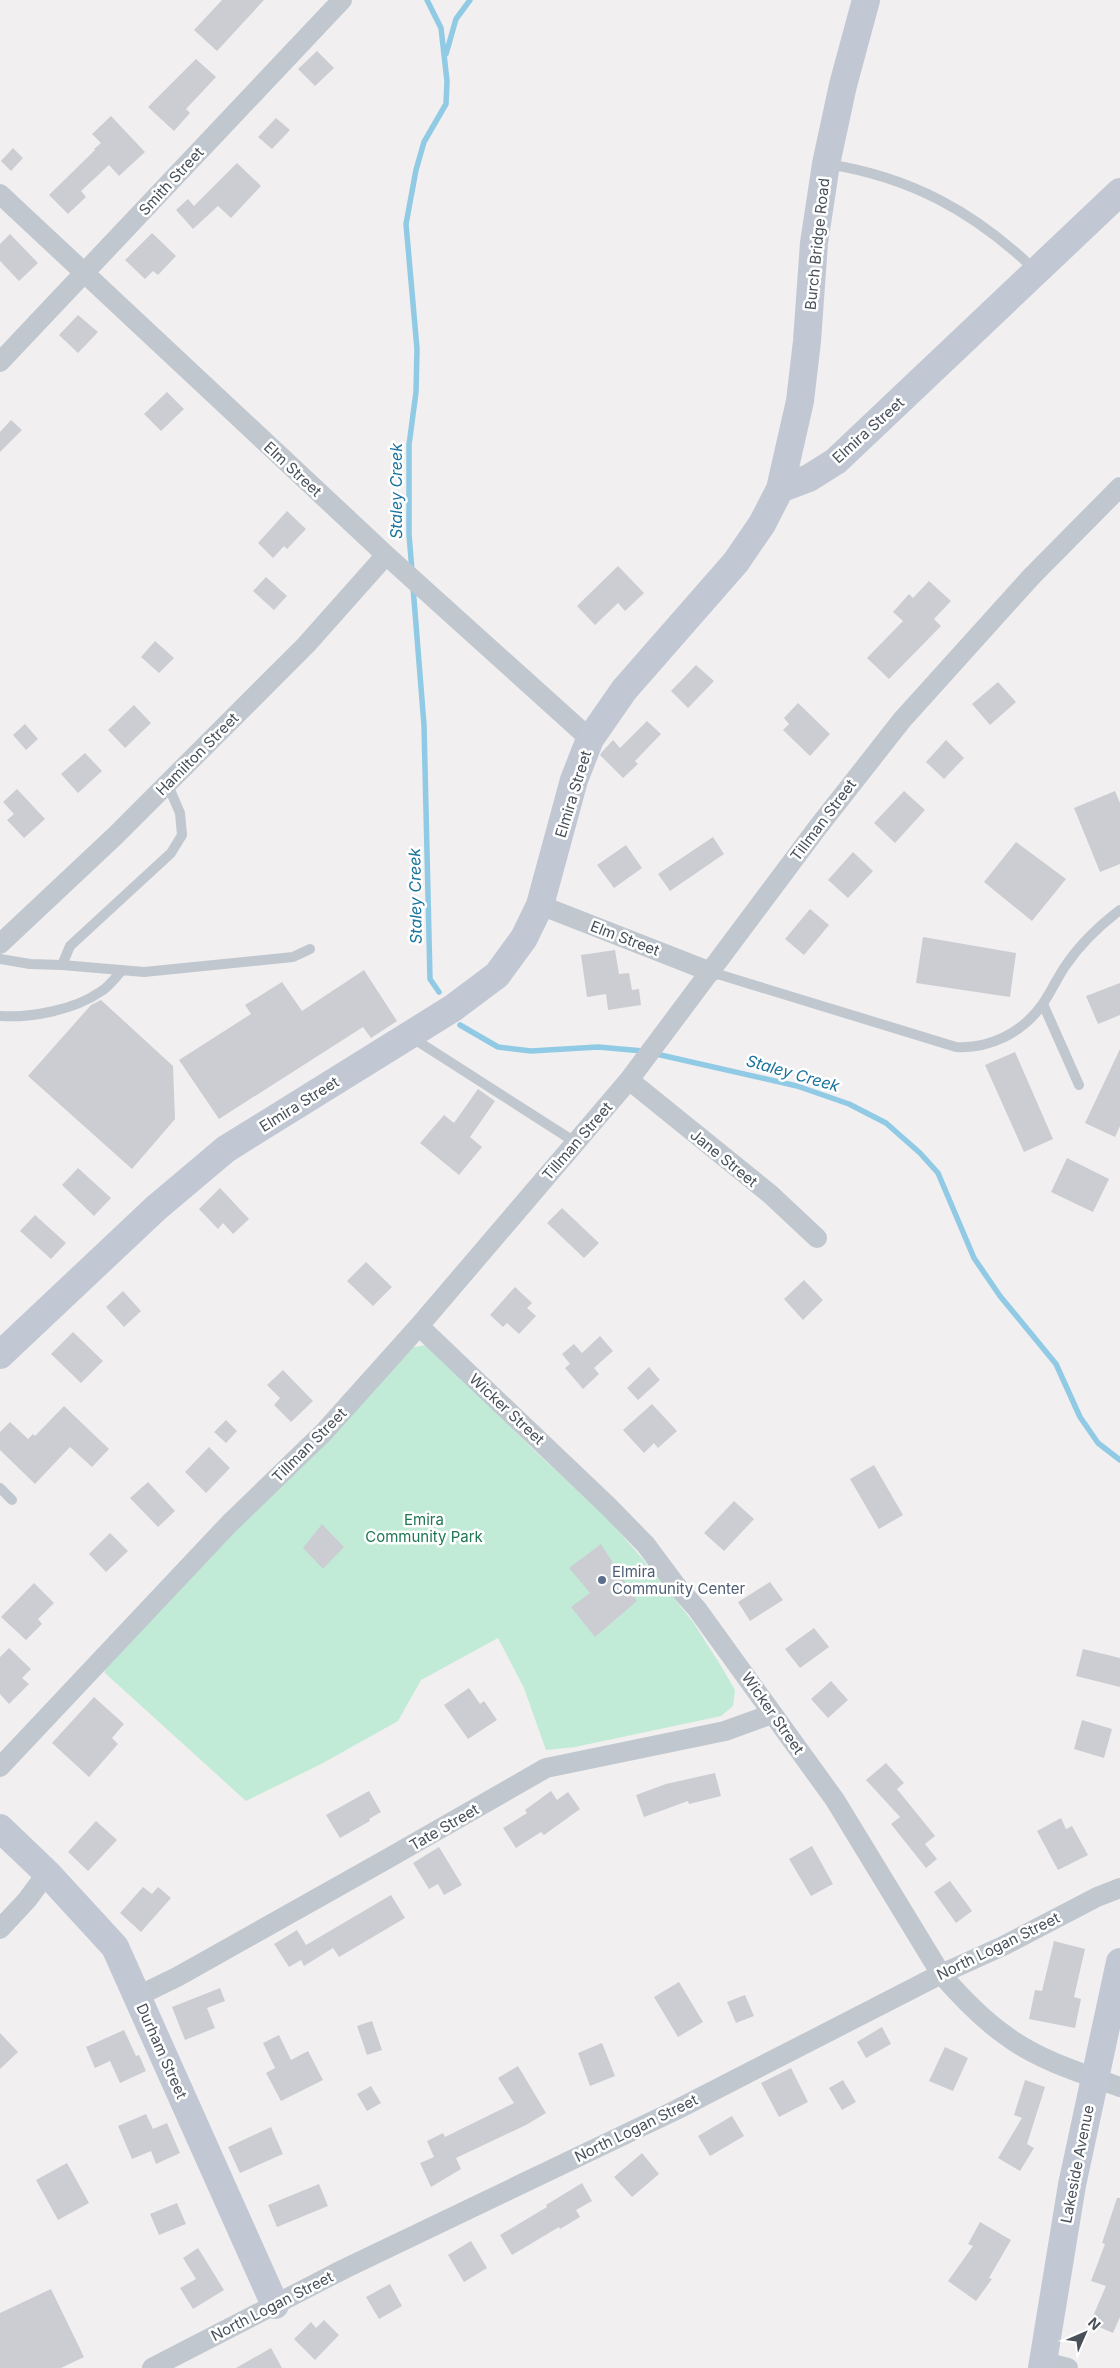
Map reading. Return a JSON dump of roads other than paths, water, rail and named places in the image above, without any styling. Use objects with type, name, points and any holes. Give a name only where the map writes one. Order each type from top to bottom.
[{"type":"street","name":"Smith Street","points":[[0,362],[342,0]]},
{"type":"street","name":"Burch Bridge Road","points":[[780,489],[800,401],[807,341],[814,243],[826,164],[843,85],[866,0]]},
{"type":"street","name":"Elmira Street","points":[[0,1355],[156,1208],[226,1149],[410,1036],[453,1008],[496,975],[524,938],[540,905],[574,780],[590,739],[624,690],[736,562],[762,524],[780,489],[809,478],[836,461],[1120,192]]},
{"type":"street","name":"Elm Street","points":[[0,194],[386,555],[590,739]]},
{"type":"street","name":"Tillman Street","points":[[0,1766],[229,1524],[324,1432],[418,1326],[629,1080],[818,827],[902,720],[964,649],[1031,577],[1120,487]]},
{"type":"street","name":"Hamilton Street","points":[[0,944],[116,836],[306,646],[386,555]]},
{"type":"street","name":"Elm Street","points":[[540,905],[711,972]]},
{"type":"street","name":"Jane Street","points":[[629,1080],[770,1194],[817,1238]]},
{"type":"street","name":"Wicker Street","points":[[418,1326],[545,1444],[646,1545],[675,1584],[697,1609],[835,1800],[941,1974],[962,1998],[1005,2036],[1041,2056],[1120,2087]]},
{"type":"street","name":"Tate Street","points":[[138,1996],[387,1859],[546,1768],[725,1731],[772,1714]]},
{"type":"street","name":"Durham Street","points":[[0,1828],[47,1873],[115,1947],[253,2259],[276,2305]]},
{"type":"street","points":[[0,1929],[27,1900],[47,1873]]},
{"type":"street","name":"North Logan Street","points":[[152,2368],[344,2269],[676,2110],[941,1974],[1003,1946],[1097,1897],[1120,1888]]},
{"type":"street","name":"Lakeside Avenue","points":[[1051,2366],[1072,2185],[1120,1962]]},
{"type":"lane","points":[[826,164],[863,170],[904,183],[946,202],[983,225],[1012,248],[1037,272]]},
{"type":"lane","points":[[62,964],[70,946],[171,853],[182,835],[180,813],[168,783]]},
{"type":"lane","points":[[711,972],[956,1047],[971,1048],[1006,1037],[1035,1014],[1043,1004],[1066,964],[1088,937],[1120,910]]},
{"type":"lane","points":[[0,959],[30,964],[62,964],[144,972],[293,957],[310,949]]},
{"type":"lane","points":[[0,1016],[23,1018],[63,1009],[101,992],[122,970]]},
{"type":"lane","points":[[1043,1004],[1079,1086]]},
{"type":"lane","points":[[410,1036],[575,1142]]},
{"type":"lane","points":[[0,1488],[12,1500]]},
{"type":"waterway","name":"Staley Creek","points":[[412,571],[409,534],[409,445],[416,392],[417,349],[406,224],[416,170],[424,142],[446,104],[447,81],[441,28],[427,0]]},
{"type":"waterway","points":[[446,54],[456,19],[470,0]]},
{"type":"waterway","name":"Staley Creek","points":[[413,587],[424,725],[430,979],[439,992]]},
{"type":"waterway","name":"Staley Creek","points":[[460,1025],[498,1047],[531,1051],[598,1047],[643,1051],[797,1086],[849,1104],[886,1123],[920,1153],[938,1173],[974,1258],[1000,1296],[1056,1364],[1080,1417],[1098,1443],[1120,1460]]},
{"type":"place","name":"Elmira Community Center","points":[[602,1580]]},
{"type":"park label","name":"Emira Community Park","points":[[424,1528]]}]
